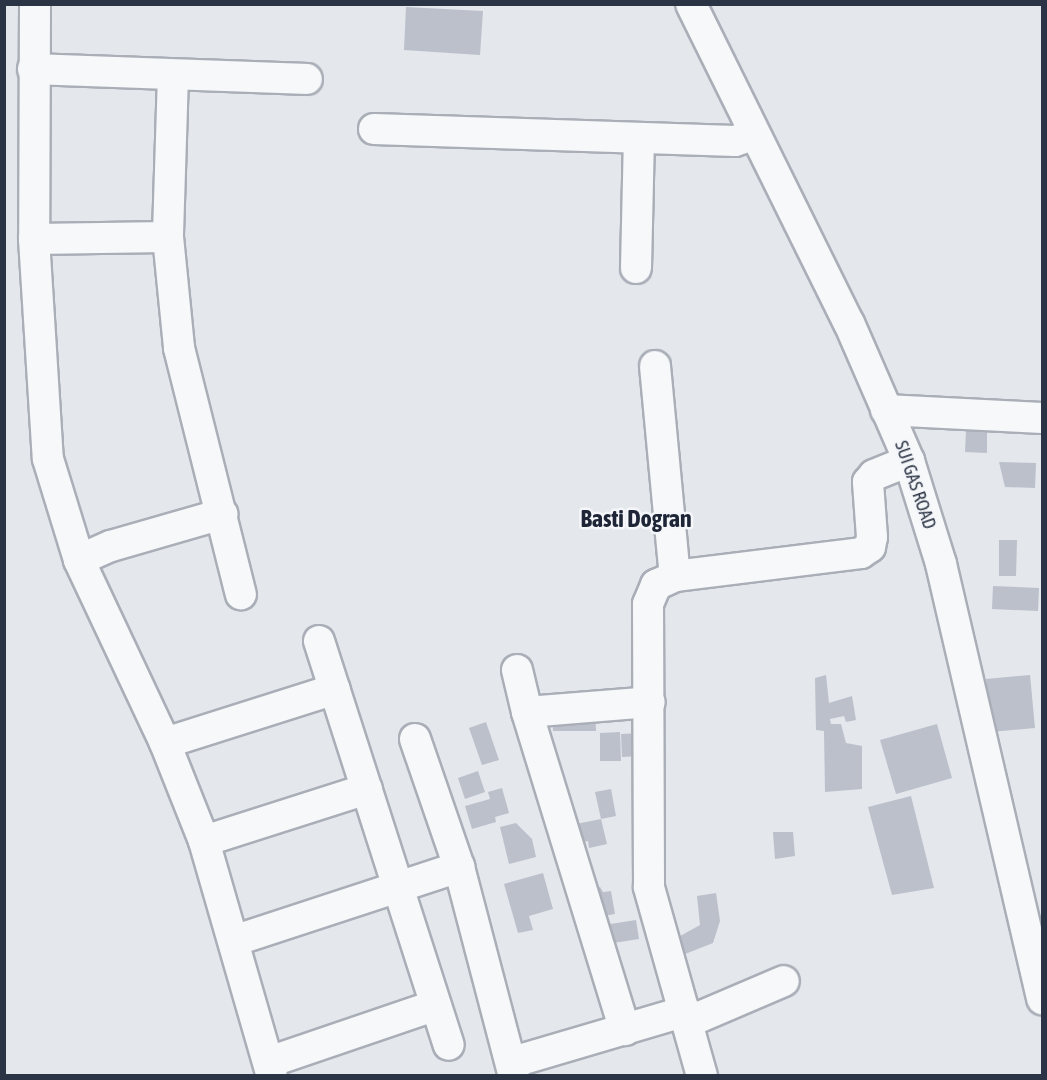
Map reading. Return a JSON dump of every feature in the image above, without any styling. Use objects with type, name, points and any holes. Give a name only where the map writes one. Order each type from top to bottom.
[{"type":"street","points":[[35,4],[34,239],[48,459],[79,560],[165,743],[204,841],[236,940],[271,1069],[436,1005]]},
{"type":"street","name":"SUI GAS ROAD","points":[[691,4],[752,135],[849,323],[909,461],[941,564],[1042,999]]},
{"type":"street","points":[[33,69],[307,79]]},
{"type":"street","points":[[173,75],[168,237],[179,348],[242,594]]},
{"type":"street","points":[[374,129],[735,141],[752,135]]},
{"type":"street","points":[[636,268],[639,138]]},
{"type":"street","points":[[34,239],[168,237]]},
{"type":"street","points":[[655,366],[675,576]]},
{"type":"street","points":[[886,410],[1042,418]]},
{"type":"street","points":[[702,1076],[649,887],[646,817],[650,702],[648,604],[656,585],[675,576],[861,553],[870,547],[872,537],[868,482],[874,475],[909,461]]},
{"type":"street","points":[[79,560],[111,546],[222,514]]},
{"type":"street","points":[[319,641],[449,1046]]},
{"type":"street","points":[[517,670],[526,712],[625,1030]]},
{"type":"street","points":[[165,743],[335,689]]},
{"type":"street","points":[[526,712],[650,702]]},
{"type":"street","points":[[415,739],[459,867],[514,1069],[625,1030],[687,1016],[784,981]]},
{"type":"street","points":[[204,841],[367,789]]},
{"type":"street","points":[[236,940],[459,867]]},
{"type":"building","points":[[406,7],[483,11],[480,55],[404,50]]},
{"type":"building","points":[[966,431],[987,432],[987,453],[965,452]]},
{"type":"building","points":[[999,462],[1036,463],[1035,488],[1005,487]]},
{"type":"building","points":[[999,540],[1017,540],[1016,576],[999,576]]},
{"type":"building","points":[[993,586],[1039,588],[1038,611],[992,609]]},
{"type":"building","points":[[826,675],[829,703],[852,696],[856,720],[846,722],[844,716],[830,719],[831,724],[841,724],[846,743],[862,746],[862,789],[825,792],[824,731],[816,730],[815,678]]},
{"type":"building","points":[[1030,675],[1035,728],[991,732],[986,679]]},
{"type":"building","points":[[595,710],[596,731],[553,731],[552,711]]},
{"type":"building","points":[[486,722],[499,760],[482,765],[469,728]]},
{"type":"building","points":[[937,724],[952,778],[896,794],[880,740]]},
{"type":"building","points":[[620,732],[621,761],[600,761],[600,733]]},
{"type":"building","points":[[641,733],[642,756],[622,757],[621,734]]},
{"type":"building","points":[[478,771],[485,792],[465,799],[458,778]]},
{"type":"building","points":[[502,788],[509,813],[495,817],[496,822],[472,829],[465,806],[490,799],[488,792]]},
{"type":"building","points":[[611,789],[616,816],[601,819],[595,792]]},
{"type":"building","points":[[911,796],[934,888],[892,895],[868,807]]},
{"type":"building","points":[[601,819],[607,844],[589,848],[588,841],[575,844],[571,825]]},
{"type":"building","points":[[516,823],[532,839],[536,857],[509,864],[500,827]]},
{"type":"building","points":[[773,832],[793,832],[795,856],[775,859]]},
{"type":"building","points":[[543,873],[553,909],[529,916],[533,930],[518,933],[504,884]]},
{"type":"building","points":[[600,887],[603,892],[611,891],[615,914],[597,917],[591,888]]},
{"type":"building","points":[[716,893],[720,921],[713,943],[680,956],[673,940],[700,925],[697,896]]},
{"type":"building","points":[[636,920],[639,939],[607,944],[604,925]]},
{"type":"district","name":"Basti Dogran","points":[[636,519]]}]
